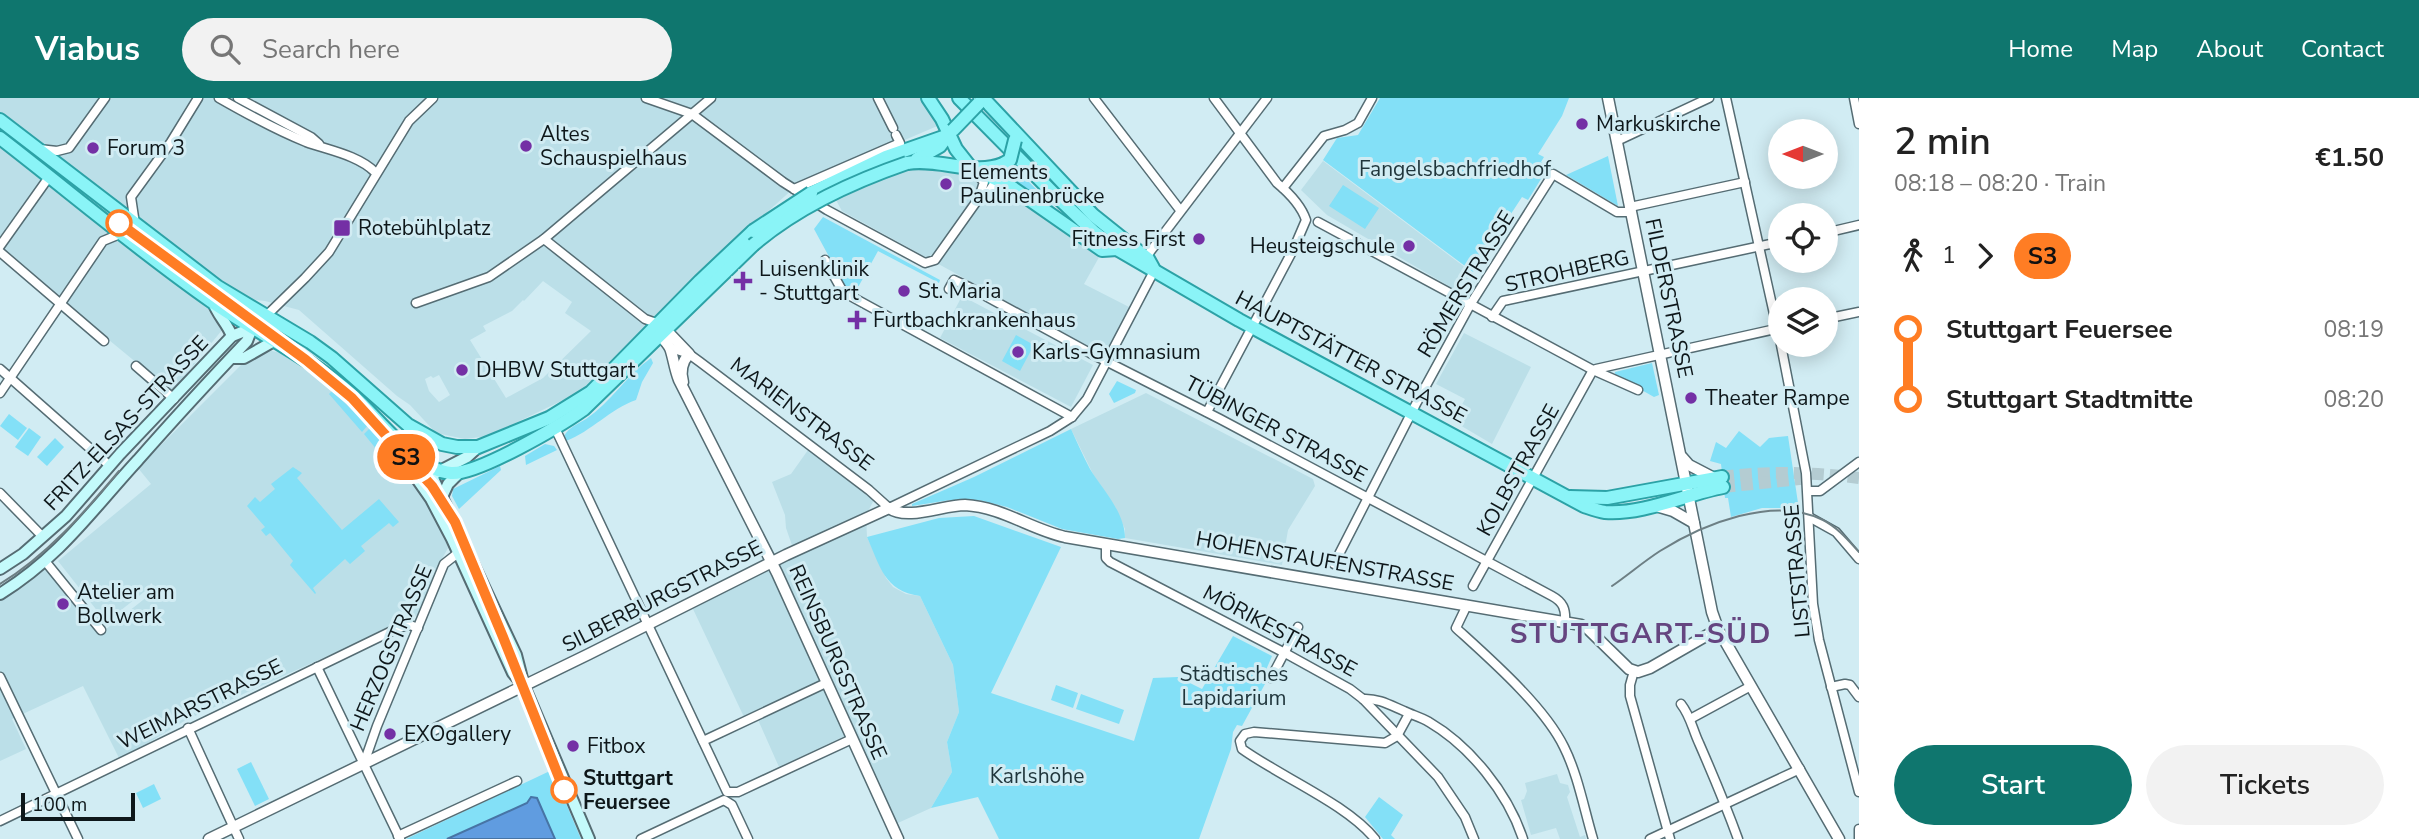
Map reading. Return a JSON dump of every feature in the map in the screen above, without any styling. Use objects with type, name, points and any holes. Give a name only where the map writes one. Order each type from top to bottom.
[{"type":"main road","name":"HAUPTSTÄTTER STRASSE","points":[[959,98],[1064,204],[1116,248],[1252,327],[1570,496],[1584,506],[1613,512],[1651,505],[1688,496],[1720,480]]},
{"type":"main road","points":[[0,138],[156,261],[252,328],[336,381],[433,471],[459,473],[474,470],[555,428],[594,401],[659,331],[790,205],[833,182],[940,146],[982,99],[993,104],[1013,134],[1093,215],[1153,264],[1154,271]]},
{"type":"main road","points":[[931,104],[951,132],[962,159],[971,168]]},
{"type":"main road","points":[[753,238],[813,204],[881,172],[907,163],[921,152],[933,129],[931,104]]},
{"type":"main road","points":[[0,120],[218,287],[332,358],[408,425],[442,444],[478,447]]},
{"type":"main road","points":[[997,179],[1006,164],[1013,134]]},
{"type":"main road","points":[[921,152],[971,168],[987,169],[1006,164]]},
{"type":"main road","name":"HAUPTSTÄTTER STRASSE","points":[[971,168],[997,179],[1102,250],[1116,248]]},
{"type":"main road","points":[[156,261],[169,261],[172,252]]},
{"type":"main road","points":[[213,302],[218,317],[225,321],[232,336]]},
{"type":"main road","points":[[252,328],[265,317]]},
{"type":"main road","name":"FRITZ-ELSAS-STRASSE","points":[[0,569],[23,554],[66,516],[120,454],[232,336],[252,328]]},
{"type":"main road","name":"FRITZ-ELSAS-STRASSE","points":[[0,594],[46,561],[85,523],[133,465],[247,341],[252,328]]},
{"type":"main road","points":[[433,471],[467,457],[478,447],[549,418],[591,392],[659,331]]},
{"type":"main road","name":"FRITZ-ELSAS-STRASSE","points":[[232,358],[244,358],[274,341]]},
{"type":"main road","points":[[408,425],[433,471],[436,498],[458,553],[522,673],[524,686],[589,839]]},
{"type":"main road","points":[[392,434],[398,452],[436,498],[507,648]]},
{"type":"main road","points":[[120,454],[127,455],[133,465]]},
{"type":"main road","points":[[436,498],[459,473]]},
{"type":"main road","name":"HAUPTSTÄTTER STRASSE","points":[[1570,496],[1619,496],[1684,482],[1720,480]]},
{"type":"main road","points":[[1613,512],[1619,496]]},
{"type":"street","points":[[37,149],[68,148],[105,98]]},
{"type":"street","points":[[136,225],[131,197],[171,142],[198,98]]},
{"type":"street","points":[[219,98],[309,143],[319,144]]},
{"type":"street","points":[[238,98],[375,172]]},
{"type":"street","points":[[265,317],[306,278],[328,252],[394,142],[409,121],[433,98]]},
{"type":"street","points":[[646,98],[692,114],[794,189],[844,220],[922,262],[931,263],[935,260],[979,198],[984,182],[971,168]]},
{"type":"street","points":[[416,303],[489,277],[544,239],[712,98]]},
{"type":"street","points":[[794,189],[896,135],[878,98]]},
{"type":"street","points":[[1094,98],[1180,210]]},
{"type":"street","points":[[1207,412],[1306,226],[1303,211],[1214,98]]},
{"type":"street","points":[[1146,257],[1266,98]]},
{"type":"street","points":[[1283,188],[1324,136],[1358,123],[1372,98]]},
{"type":"street","name":"FILDERSTRASSE","points":[[1608,98],[1661,354],[1684,482],[1718,629],[1839,839]]},
{"type":"street","points":[[1617,141],[1709,98]]},
{"type":"street","name":"LISTSTRASSE","points":[[1726,98],[1768,287]]},
{"type":"street","points":[[1854,98],[1859,124]]},
{"type":"street","name":"RÖMERSTRASSE","points":[[1334,564],[1470,305],[1553,174],[1617,212],[1630,210]]},
{"type":"street","points":[[0,246],[49,177]]},
{"type":"street","points":[[979,198],[990,190],[997,179]]},
{"type":"street","points":[[1630,210],[1745,182]]},
{"type":"street","points":[[1318,222],[1492,317],[1593,370],[1638,390]]},
{"type":"street","points":[[1838,230],[1859,225]]},
{"type":"street","points":[[0,393],[103,241],[120,234]]},
{"type":"street","name":"MARIENSTRASSE","points":[[544,239],[659,331],[869,489],[889,508]]},
{"type":"street","name":"STROHBERG","points":[[1492,317],[1503,301],[1768,244]]},
{"type":"street","points":[[0,252],[104,341]]},
{"type":"street","points":[[825,260],[843,292],[1072,416]]},
{"type":"street","name":"SILBERBURGSTRASSE","points":[[209,839],[771,562],[1050,431],[1084,405],[1154,271]]},
{"type":"street","name":"TÜBINGER STRASSE","points":[[949,289],[954,280],[1558,599],[1564,607],[1565,622]]},
{"type":"street","points":[[1838,316],[1859,312]]},
{"type":"street","name":"REINSBURGSTRASSE","points":[[659,331],[671,348],[673,366],[771,562],[898,839]]},
{"type":"street","points":[[1593,370],[1768,331]]},
{"type":"street","name":"MARIENSTRASSE","points":[[671,348],[689,354]]},
{"type":"street","points":[[684,389],[682,370],[684,359],[689,354]]},
{"type":"street","name":"LISTSTRASSE","points":[[1783,357],[1799,430],[1808,491],[1813,604],[1819,640],[1859,792]]},
{"type":"street","points":[[136,366],[174,399]]},
{"type":"street","points":[[0,369],[110,466]]},
{"type":"street","name":"KOLBSTRASSE","points":[[1473,586],[1593,370]]},
{"type":"street","points":[[555,428],[748,839]]},
{"type":"street","points":[[1681,457],[1689,465],[1720,480]]},
{"type":"street","points":[[1808,491],[1820,491],[1859,462]]},
{"type":"street","points":[[0,493],[43,537]]},
{"type":"street","points":[[1651,505],[1674,510],[1694,523]]},
{"type":"street","name":"HOHENSTAUFENSTRASSE","points":[[889,508],[903,514],[949,506],[984,507],[1007,513],[1044,531],[1078,539],[1565,622],[1587,628],[1634,671]]},
{"type":"street","points":[[1809,517],[1836,533],[1859,559]]},
{"type":"street","name":"MÖRIKESTRASSE","points":[[1106,544],[1106,558],[1110,562],[1285,653],[1363,699],[1375,698],[1430,723],[1464,750],[1495,786],[1523,839]]},
{"type":"street","name":"HERZOGSTRASSE","points":[[364,763],[444,564],[458,553]]},
{"type":"street","points":[[46,561],[101,630]]},
{"type":"street","points":[[1467,606],[1456,628],[1527,697],[1554,730],[1572,766],[1593,839]]},
{"type":"street","name":"WEIMARSTRASSE","points":[[0,821],[398,628],[410,625],[418,628]]},
{"type":"street","points":[[1271,678],[1298,628]]},
{"type":"street","points":[[1669,835],[1630,696],[1630,685],[1634,671],[1650,668],[1718,629]]},
{"type":"street","points":[[317,667],[399,837],[517,781]]},
{"type":"street","points":[[0,677],[78,839]]},
{"type":"street","points":[[703,741],[826,683]]},
{"type":"street","points":[[1831,687],[1850,685],[1859,697]]},
{"type":"street","points":[[1692,719],[1751,686]]},
{"type":"street","points":[[1363,699],[1438,776],[1465,817],[1474,839]]},
{"type":"street","points":[[1681,704],[1692,719],[1695,734],[1738,839]]},
{"type":"street","points":[[1375,839],[1346,813],[1242,749],[1241,739],[1245,734],[1254,732],[1385,743],[1397,736],[1409,714]]},
{"type":"street","points":[[188,729],[239,839]]},
{"type":"street","points":[[641,839],[852,739]]},
{"type":"street","points":[[1650,839],[1669,835],[1800,769]]},
{"type":"street","points":[[1858,839],[1859,829]]},
{"type":"shaded area","points":[[0,98],[926,98],[942,124],[795,187],[744,233],[661,318],[580,392],[488,436],[465,439],[436,433],[410,405],[299,310],[265,301],[247,299],[172,392],[0,250]],"holes":[[[543,281],[572,302],[565,313],[591,331],[543,378],[506,398],[470,340],[486,331],[483,326],[512,311]],[[439,375],[450,395],[439,402],[429,391],[425,379]]]},
{"type":"shaded area","name":"Heusteigschule","points":[[1323,161],[1478,277],[1466,296],[1327,215],[1301,190]]},
{"type":"shaded area","points":[[923,165],[951,168],[1008,187],[1102,252],[1084,284],[1131,308],[1106,356],[842,211],[836,200],[907,169]]},
{"type":"shaded area","name":"Karls-Gymnasium","points":[[962,296],[1093,365],[1071,407],[940,338]]},
{"type":"shaded area","points":[[1464,333],[1531,367],[1492,444],[1453,421],[1465,399],[1436,384]]},
{"type":"shaded area","points":[[272,351],[281,353],[319,378],[350,405],[407,470],[437,515],[448,548],[434,573],[420,614],[186,720],[120,760],[83,686],[12,719],[26,749],[0,761],[0,596],[45,564],[101,633],[157,589],[151,583],[149,588],[106,622],[58,561],[151,484],[138,468],[243,363],[254,354]]},
{"type":"shaded area","points":[[1146,393],[1313,479],[1315,486],[1288,530],[1282,565],[1125,538],[1125,529],[1115,507],[1093,474],[1071,429]]},
{"type":"shaded area","points":[[808,450],[875,498],[866,515],[867,537],[886,578],[893,587],[906,594],[920,596],[953,665],[959,712],[947,742],[952,772],[931,808],[889,827],[847,735],[779,767],[755,713],[744,717],[693,609],[794,551],[786,528],[785,515],[772,482],[791,474]]},
{"type":"shaded area","points":[[1557,774],[1560,783],[1568,785],[1570,792],[1567,797],[1580,837],[1585,835],[1586,839],[1560,839],[1556,828],[1531,835],[1521,800],[1527,791],[1525,783]]},
{"type":"shaded area","points":[[531,797],[537,798],[555,839],[447,839],[527,803]]},
{"type":"green space","name":"Fangelsbachfriedhof","points":[[1380,98],[1569,98],[1562,116],[1538,154],[1544,157],[1541,162],[1549,166],[1528,200],[1522,197],[1473,272],[1323,160],[1337,138],[1358,135]]},
{"type":"green space","points":[[1608,156],[1618,206],[1566,175]]},
{"type":"green space","points":[[1013,166],[1069,222],[1005,176]]},
{"type":"green space","points":[[1343,185],[1379,208],[1365,229],[1329,206]]},
{"type":"green space","points":[[823,217],[940,280],[939,283],[878,251],[856,291],[847,286],[846,288],[814,229]]},
{"type":"green space","points":[[1016,335],[1034,345],[1020,371],[1002,361]]},
{"type":"green space","points":[[651,358],[653,363],[636,400],[566,441],[564,436],[568,430],[595,412]]},
{"type":"green space","points":[[1652,363],[1659,395],[1654,397],[1615,375],[1615,372]]},
{"type":"green space","points":[[1117,381],[1136,390],[1114,403],[1109,394]]},
{"type":"green space","points":[[332,391],[368,425],[362,432],[329,394]]},
{"type":"green space","points":[[9,414],[27,428],[18,440],[0,426]]},
{"type":"green space","points":[[371,427],[400,462],[390,466],[364,434]]},
{"type":"green space","points":[[29,428],[41,437],[28,456],[15,447]]},
{"type":"green space","points":[[1071,429],[1090,469],[1117,510],[1125,538],[1062,529],[1007,507],[979,500],[950,500],[912,506],[912,504]]},
{"type":"green space","points":[[1739,431],[1760,447],[1769,438],[1788,436],[1798,503],[1796,508],[1762,508],[1731,517],[1728,498],[1725,498],[1721,464],[1710,461],[1716,442],[1726,448]]},
{"type":"green space","points":[[55,438],[64,447],[47,466],[37,457]]},
{"type":"green space","points":[[545,444],[554,446],[557,450],[526,465],[525,456]]},
{"type":"green space","points":[[500,466],[501,470],[459,509],[452,496],[453,489]]},
{"type":"green space","points":[[293,467],[302,473],[297,478],[342,530],[379,499],[399,522],[393,527],[389,523],[361,546],[365,551],[350,564],[345,559],[313,588],[315,594],[290,565],[293,561],[270,533],[266,536],[261,530],[265,527],[247,506],[255,497],[260,502],[275,489],[271,484]]},
{"type":"green space","name":"Karlshöhe","points":[[974,516],[1061,547],[991,693],[1134,741],[1153,678],[1178,677],[1202,689],[1233,636],[1272,656],[1263,677],[1265,684],[1242,726],[1237,725],[1233,732],[1231,749],[1199,839],[999,839],[978,797],[931,808],[952,772],[947,742],[959,712],[953,665],[920,596],[898,589],[891,583],[880,567],[867,537],[939,518]]},
{"type":"green space","points":[[1056,685],[1078,693],[1073,708],[1051,700]]},
{"type":"green space","points":[[1081,694],[1124,710],[1119,724],[1076,709]]},
{"type":"green space","points":[[251,762],[269,799],[255,806],[237,769]]},
{"type":"green space","points":[[552,770],[581,839],[406,839]]},
{"type":"green space","points":[[154,784],[161,799],[143,808],[136,793]]},
{"type":"green space","points":[[1379,797],[1403,815],[1391,835],[1395,839],[1383,839],[1365,817]]},
{"type":"tunnel","points":[[1722,477],[1790,473],[1859,478]]},
{"type":"tunnel","points":[[1723,487],[1810,478]]},
{"type":"tram line","points":[[0,584],[49,547],[119,471]]},
{"type":"tram line","points":[[1612,586],[1654,555],[1697,531],[1739,516],[1761,512],[1783,510],[1804,513],[1823,520],[1838,530],[1859,552]]},
{"type":"train","name":"S3","points":[[119,223],[215,296],[306,360],[352,398],[432,486],[455,522],[564,790]]},
{"type":"place","name":"Markuskirche","points":[[1582,124]]},
{"type":"place","name":"Altes Schauspielhaus","points":[[526,146]]},
{"type":"place","name":"Forum 3","points":[[93,148]]},
{"type":"place","name":"Elements Paulinenbrücke","points":[[946,184]]},
{"type":"place","name":"Rotebühlplatz","points":[[342,228]]},
{"type":"place","name":"Fitness First","points":[[1199,239]]},
{"type":"place","name":"Heusteigschule","points":[[1409,246]]},
{"type":"place","name":"Luisenklinik - Stuttgart","points":[[743,281]]},
{"type":"place","name":"St. Maria","points":[[904,291]]},
{"type":"place","name":"Furtbachkrankenhaus","points":[[857,320]]},
{"type":"place","name":"Karls-Gymnasium","points":[[1018,352]]},
{"type":"place","name":"DHBW Stuttgart","points":[[462,370]]},
{"type":"place","name":"Theater Rampe","points":[[1691,398]]},
{"type":"place","name":"Atelier am Bollwerk","points":[[63,604]]},
{"type":"place","name":"EXOgallery","points":[[390,734]]},
{"type":"place","name":"Fitbox","points":[[573,746]]},
{"type":"place","name":"Stuttgart Feuersee","points":[[564,790]]},
{"type":"district","name":"STUTTGART-SÜD","points":[[1641,633]]},
{"type":"park label","name":"Städtisches Lapidarium","points":[[1234,686]]}]
